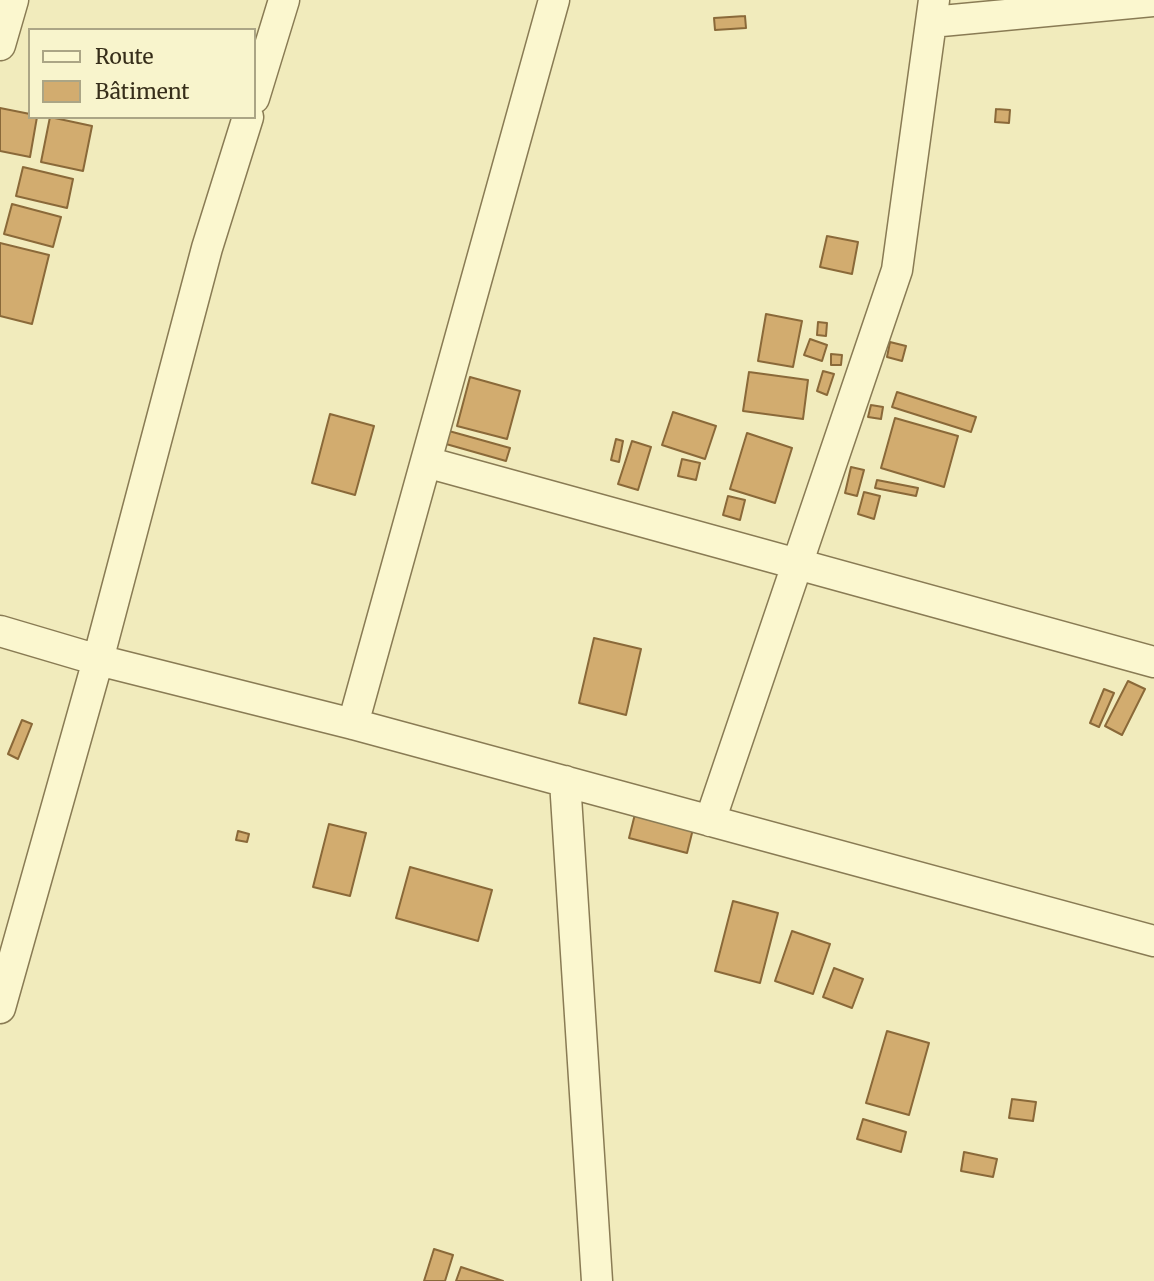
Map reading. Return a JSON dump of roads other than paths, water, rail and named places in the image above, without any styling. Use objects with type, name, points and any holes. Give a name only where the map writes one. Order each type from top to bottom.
[{"type":"street","points":[[0,45],[13,0]]},
{"type":"street","points":[[256,91],[284,0]]},
{"type":"street","points":[[353,724],[554,0]]},
{"type":"street","points":[[710,821],[897,270],[933,11],[1154,1]]},
{"type":"street","points":[[0,1008],[99,660],[207,248],[247,119]]},
{"type":"street","points":[[426,462],[1154,662]]},
{"type":"street","points":[[0,631],[99,660],[353,724],[1154,941]]},
{"type":"street","points":[[565,782],[597,1281]]}]
